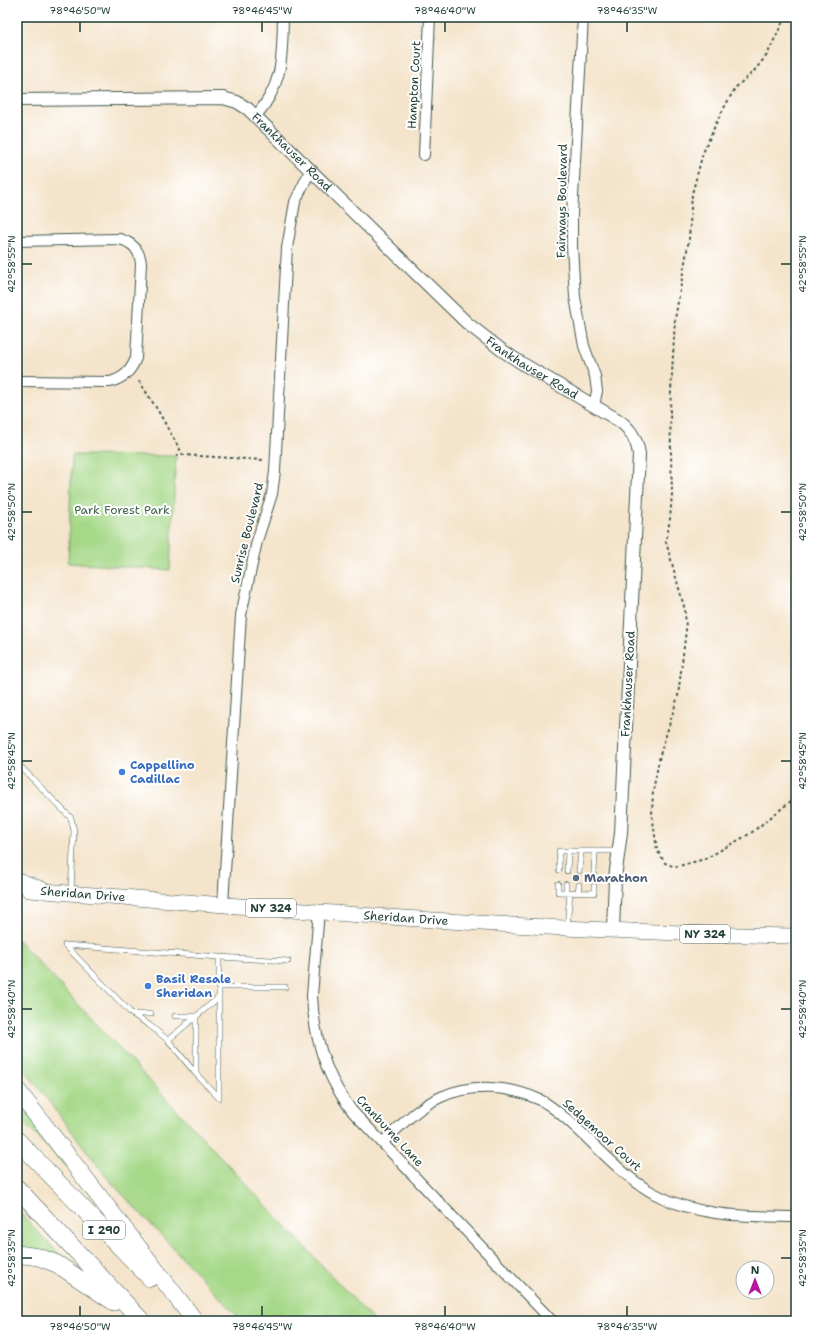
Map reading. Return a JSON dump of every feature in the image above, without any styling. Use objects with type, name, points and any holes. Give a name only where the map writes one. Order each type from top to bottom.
[{"type":"highway","points":[[17,881],[41,890]]},
{"type":"highway","points":[[17,1090],[195,1321]]},
{"type":"highway","name":"I 290","points":[[17,1140],[192,1321]]},
{"type":"highway","name":"I 290","points":[[17,1188],[142,1321]]},
{"type":"highway","points":[[17,1254],[39,1258],[57,1264],[142,1321]]},
{"type":"main road","name":"Sheridan Drive","points":[[17,889],[490,924],[796,936]]},
{"type":"street","points":[[255,117],[265,106],[273,93],[278,78],[281,63],[283,17]]},
{"type":"street","name":"Hampton Court","points":[[424,155],[430,17]]},
{"type":"street","name":"Fairways Boulevard","points":[[583,17],[572,215],[572,246],[575,297],[578,317],[584,346],[595,376],[598,391],[594,406]]},
{"type":"street","name":"Frankhauser Road","points":[[17,100],[223,98],[240,103],[468,324],[503,351],[523,364],[626,426],[636,442],[639,454],[619,851],[615,878],[613,930]]},
{"type":"street","name":"Sunrise Boulevard","points":[[223,904],[241,615],[257,541],[272,494],[275,470],[287,248],[295,202],[310,171]]},
{"type":"street","points":[[17,241],[120,240],[134,246],[138,252],[141,264],[136,358],[133,366],[128,372],[119,379],[110,382],[17,381]]},
{"type":"street","name":"Cranburne Lane","points":[[319,911],[312,1010],[318,1043],[331,1078],[345,1102],[382,1143],[552,1321]]},
{"type":"street","name":"Sedgemoor Court","points":[[382,1143],[403,1122],[440,1097],[467,1089],[503,1089],[523,1093],[547,1104],[571,1122],[632,1179],[654,1194],[673,1203],[714,1214],[796,1217]]},
{"type":"lane","points":[[17,763],[71,818],[74,831],[71,893]]},
{"type":"lane","points":[[559,870],[559,852],[619,851]]},
{"type":"lane","points":[[567,871],[568,852]]},
{"type":"lane","points":[[579,871],[581,852]]},
{"type":"lane","points":[[594,872],[595,852]]},
{"type":"lane","points":[[558,884],[558,892],[594,893],[594,886]]},
{"type":"lane","points":[[566,884],[568,892],[567,928]]},
{"type":"lane","points":[[578,885],[578,892]]},
{"type":"lane","points":[[218,957],[219,1098],[196,1074],[168,1040],[132,1014],[65,944],[218,957],[288,961]]},
{"type":"lane","points":[[218,987],[285,987]]},
{"type":"lane","points":[[168,1040],[218,998]]},
{"type":"lane","points":[[132,1014],[151,1014]]},
{"type":"lane","points":[[175,1016],[196,1016]]},
{"type":"lane","points":[[196,1016],[196,1074]]},
{"type":"path","points":[[785,17],[766,55],[754,71],[735,88],[718,119],[703,152],[692,194],[688,239],[675,319],[670,410],[672,494],[666,542],[685,610],[686,630],[678,696],[660,755],[652,791],[652,814],[657,850],[665,863],[675,867],[705,859],[751,833],[796,797]]},
{"type":"path","points":[[139,381],[183,455]]},
{"type":"path","points":[[176,456],[183,455],[263,460]]},
{"type":"green space","name":"Park Forest Park","points":[[72,455],[176,456],[170,570],[68,563]]},
{"type":"green space","points":[[17,939],[374,1321],[242,1321],[109,1180],[17,1060]]},
{"type":"green space","points":[[17,1099],[69,1169],[17,1116]]},
{"type":"green space","points":[[17,1210],[68,1263],[17,1248]]},
{"type":"place","name":"Cappellino Cadillac","points":[[122,772]]},
{"type":"place","name":"Marathon","points":[[576,878]]},
{"type":"place","name":"Basil Resale Sheridan","points":[[148,986]]}]
